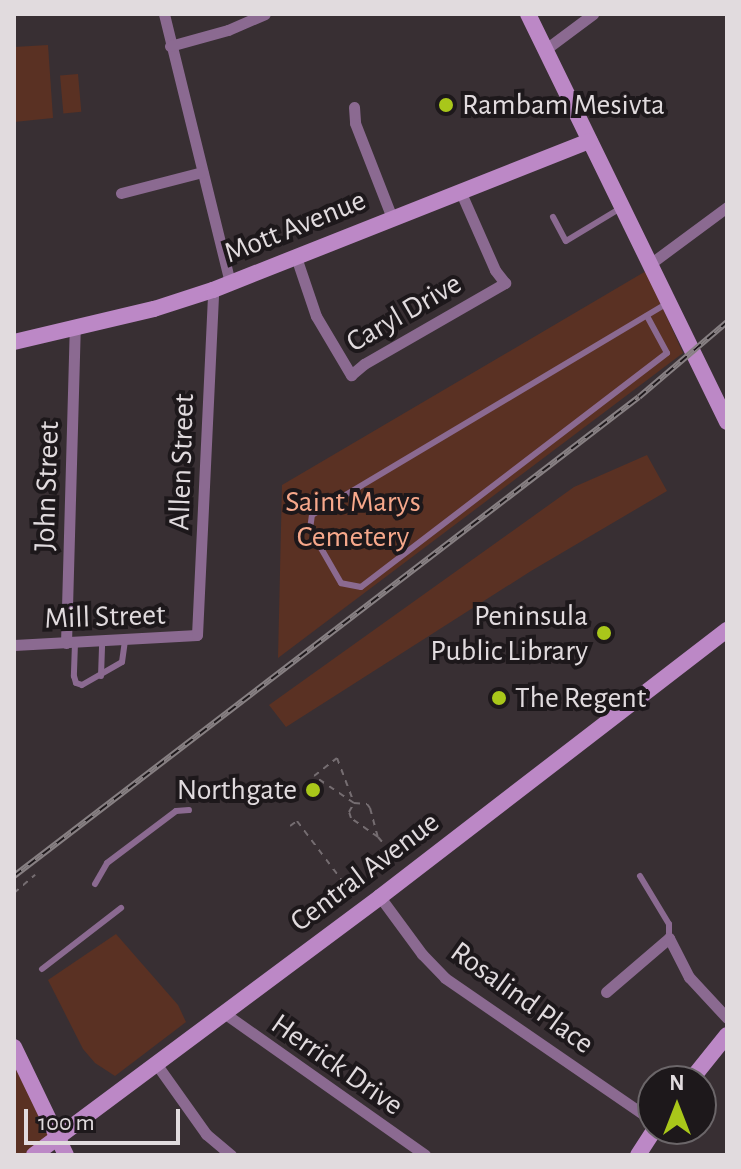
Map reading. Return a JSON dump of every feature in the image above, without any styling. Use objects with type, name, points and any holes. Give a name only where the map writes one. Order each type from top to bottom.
[{"type":"street","points":[[164,14],[230,283]]},
{"type":"street","points":[[170,46],[228,30],[265,14]]},
{"type":"street","points":[[528,14],[726,417]]},
{"type":"street","points":[[546,49],[593,14]]},
{"type":"street","points":[[354,107],[355,123],[392,218]]},
{"type":"street","name":"Mott Avenue","points":[[14,342],[75,330],[213,290],[297,260],[392,218],[590,141]]},
{"type":"street","points":[[121,193],[202,172]]},
{"type":"street","name":"Caryl Drive","points":[[297,260],[316,316],[351,375],[364,364],[505,283],[495,270],[461,193]]},
{"type":"street","points":[[650,264],[727,207]]},
{"type":"street","name":"Allen Street","points":[[197,635],[213,290]]},
{"type":"street","name":"John Street","points":[[71,643],[75,330]]},
{"type":"street","name":"Central Avenue","points":[[34,1155],[62,1147],[157,1065],[727,630]]},
{"type":"street","name":"Mill Street","points":[[14,645],[197,635]]},
{"type":"street","name":"Rosalind Place","points":[[380,897],[422,954],[445,978],[637,1110]]},
{"type":"street","points":[[606,992],[669,938],[689,977],[727,1018]]},
{"type":"street","name":"Herrick Drive","points":[[224,1013],[425,1155]]},
{"type":"street","points":[[703,1065],[727,1035]]},
{"type":"street","points":[[14,1047],[62,1147]]},
{"type":"street","points":[[157,1065],[206,1134],[231,1155]]},
{"type":"lane","points":[[553,217],[566,241],[622,207]]},
{"type":"lane","points":[[647,316],[667,353],[361,587],[341,583],[310,529],[312,515],[647,316],[669,303]]},
{"type":"lane","points":[[71,643],[76,683],[82,685],[122,662],[125,641]]},
{"type":"lane","points":[[101,676],[102,642]]},
{"type":"lane","points":[[95,884],[107,863],[176,811],[189,810]]},
{"type":"lane","points":[[640,876],[669,924],[669,938]]},
{"type":"lane","points":[[42,969],[121,908]]},
{"type":"path","points":[[378,837],[367,804],[354,803],[314,776],[337,758],[354,803],[349,812],[351,818],[378,837],[393,855],[401,858]]},
{"type":"path","points":[[290,826],[297,821],[353,895]]},
{"type":"path","points":[[392,865],[393,855]]},
{"type":"path","points":[[14,893],[35,875]]},
{"type":"green space","points":[[48,45],[53,118],[14,122],[14,47]]},
{"type":"green space","points":[[78,74],[81,112],[63,113],[60,76]]},
{"type":"green space","name":"Saint Marys Cemetery","points":[[646,271],[683,353],[278,658],[282,485]]},
{"type":"green space","name":"Saint Marys Cemetery","points":[[647,455],[667,491],[531,571],[286,727],[269,705],[574,487]]},
{"type":"green space","points":[[116,934],[178,1005],[186,1022],[115,1076],[95,1063],[83,1049],[48,980]]},
{"type":"green space","points":[[14,1050],[55,1138],[27,1155],[14,1155]]},
{"type":"railway","points":[[14,876],[639,397],[727,322]]},
{"type":"place","name":"Rambam Mesivta","points":[[446,105]]},
{"type":"place","name":"Peninsula Public Library","points":[[604,633]]},
{"type":"place","name":"The Regent","points":[[499,698]]},
{"type":"place","name":"Northgate","points":[[313,790]]}]
